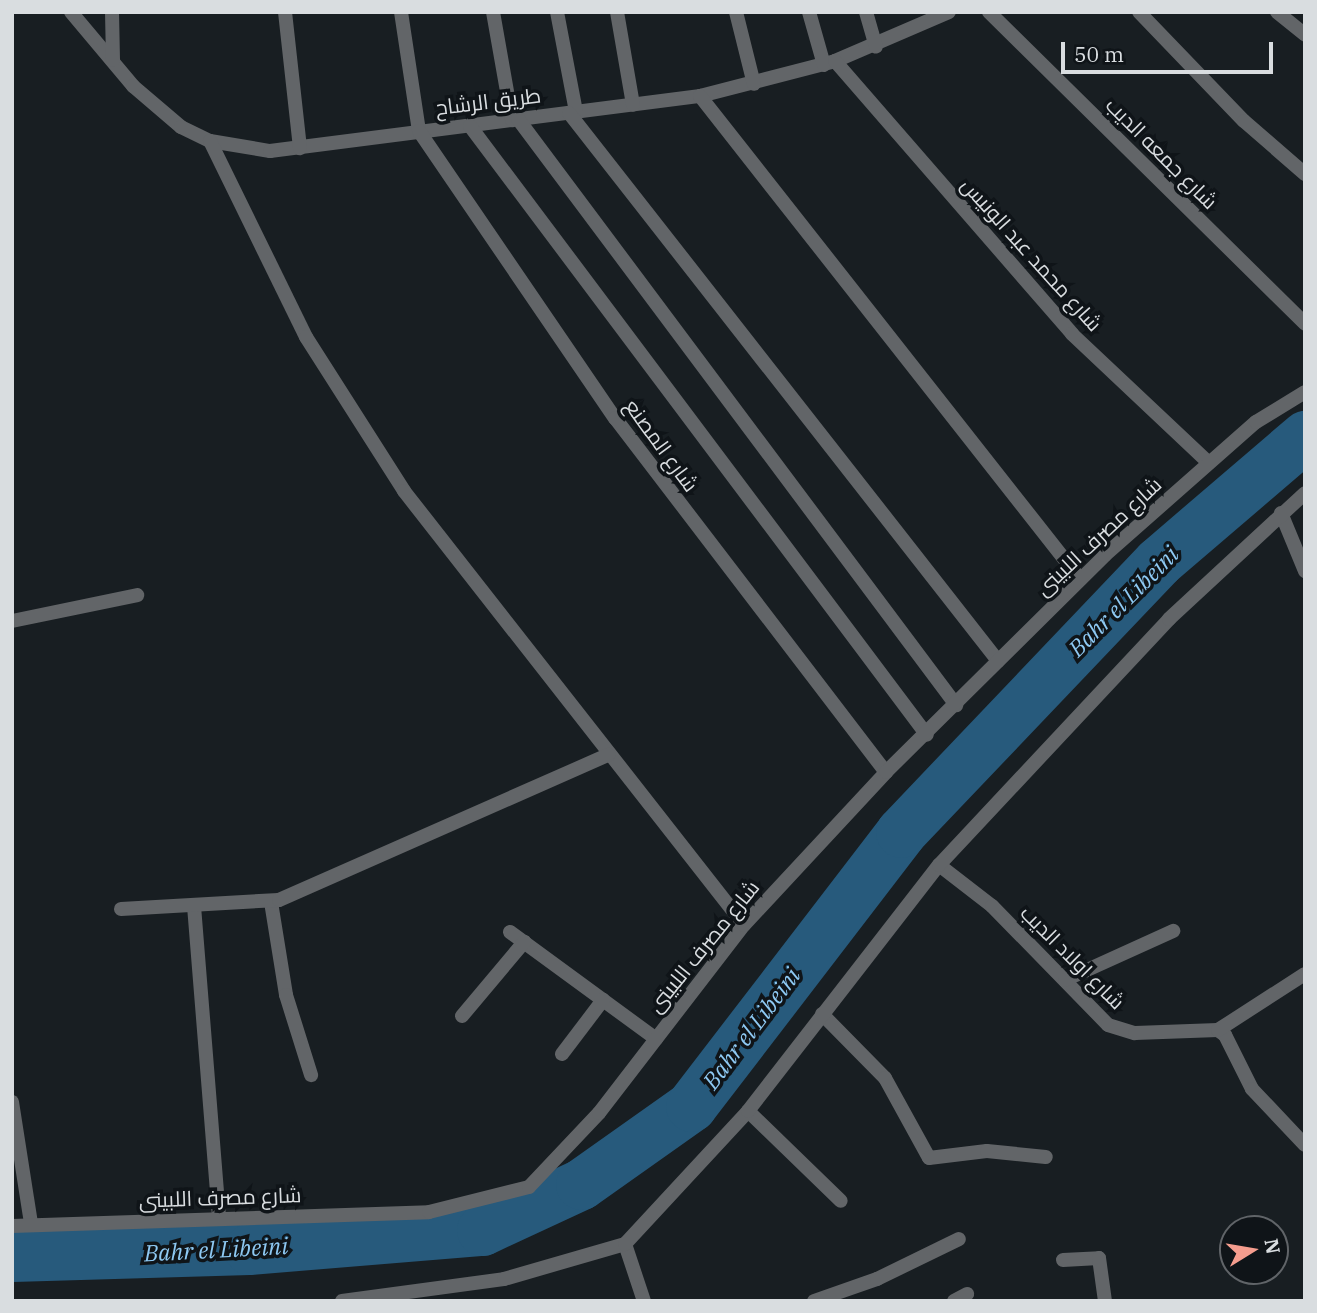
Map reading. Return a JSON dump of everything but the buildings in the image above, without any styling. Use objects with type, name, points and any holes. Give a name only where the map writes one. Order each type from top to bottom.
[{"type":"street","name":"طريق الرشاح","points":[[71,12],[155,109],[210,141],[250,149],[300,148],[700,96],[754,84],[876,47],[943,13]]},
{"type":"street","points":[[112,12],[113,60]]},
{"type":"street","points":[[285,12],[300,148]]},
{"type":"street","points":[[401,12],[419,131]]},
{"type":"street","points":[[493,12],[515,120],[956,705]]},
{"type":"street","points":[[557,12],[573,112],[998,661]]},
{"type":"street","points":[[617,12],[633,105]]},
{"type":"street","points":[[736,12],[754,84]]},
{"type":"street","points":[[809,12],[829,63]]},
{"type":"street","points":[[866,12],[876,47]]},
{"type":"street","name":"شارع جمعه الديب","points":[[989,12],[1305,324]]},
{"type":"street","points":[[1139,12],[1244,121],[1305,174]]},
{"type":"street","points":[[1277,12],[1305,35]]},
{"type":"street","name":"شارع محمد عبد الونيس","points":[[829,63],[1072,334],[1209,463]]},
{"type":"street","points":[[700,96],[1080,579]]},
{"type":"street","points":[[470,126],[927,735]]},
{"type":"street","name":"شارع المصنع","points":[[419,131],[615,418],[886,772]]},
{"type":"street","points":[[210,141],[306,337],[404,491],[608,755],[744,925]]},
{"type":"street","name":"شارع مصرف اللبينى","points":[[12,1226],[429,1212],[529,1187],[599,1113],[744,925],[886,772],[927,735],[1080,579],[1256,422],[1305,392]]},
{"type":"street","points":[[342,1301],[504,1279],[609,1253],[625,1244],[748,1111],[939,865],[1169,619],[1305,493]]},
{"type":"street","points":[[1281,513],[1305,571]]},
{"type":"street","points":[[12,621],[137,595]]},
{"type":"street","points":[[121,909],[271,902],[608,755]]},
{"type":"street","name":"شارع اولاد الديب","points":[[939,865],[992,905],[1065,980],[1120,1031],[1218,1030]]},
{"type":"street","points":[[271,902],[286,995],[311,1075]]},
{"type":"street","points":[[194,906],[219,1217]]},
{"type":"street","points":[[1065,980],[1173,931]]},
{"type":"street","points":[[510,932],[656,1039]]},
{"type":"street","points":[[462,1016],[524,942]]},
{"type":"street","points":[[1305,974],[1218,1030],[1252,1089],[1305,1145]]},
{"type":"street","points":[[562,1054],[603,1000]]},
{"type":"street","points":[[822,1014],[885,1077],[929,1158],[987,1151],[1046,1157]]},
{"type":"street","points":[[12,1102],[30,1224]]},
{"type":"street","points":[[748,1111],[841,1201]]},
{"type":"street","points":[[814,1301],[877,1279],[959,1239]]},
{"type":"street","points":[[625,1244],[644,1301]]},
{"type":"street","points":[[1063,1260],[1099,1258],[1105,1301]]},
{"type":"waterway","name":"Bahr el Libeini","points":[[12,1256],[249,1249],[482,1230],[581,1184],[691,1106],[901,832],[1158,562],[1305,436]]}]
